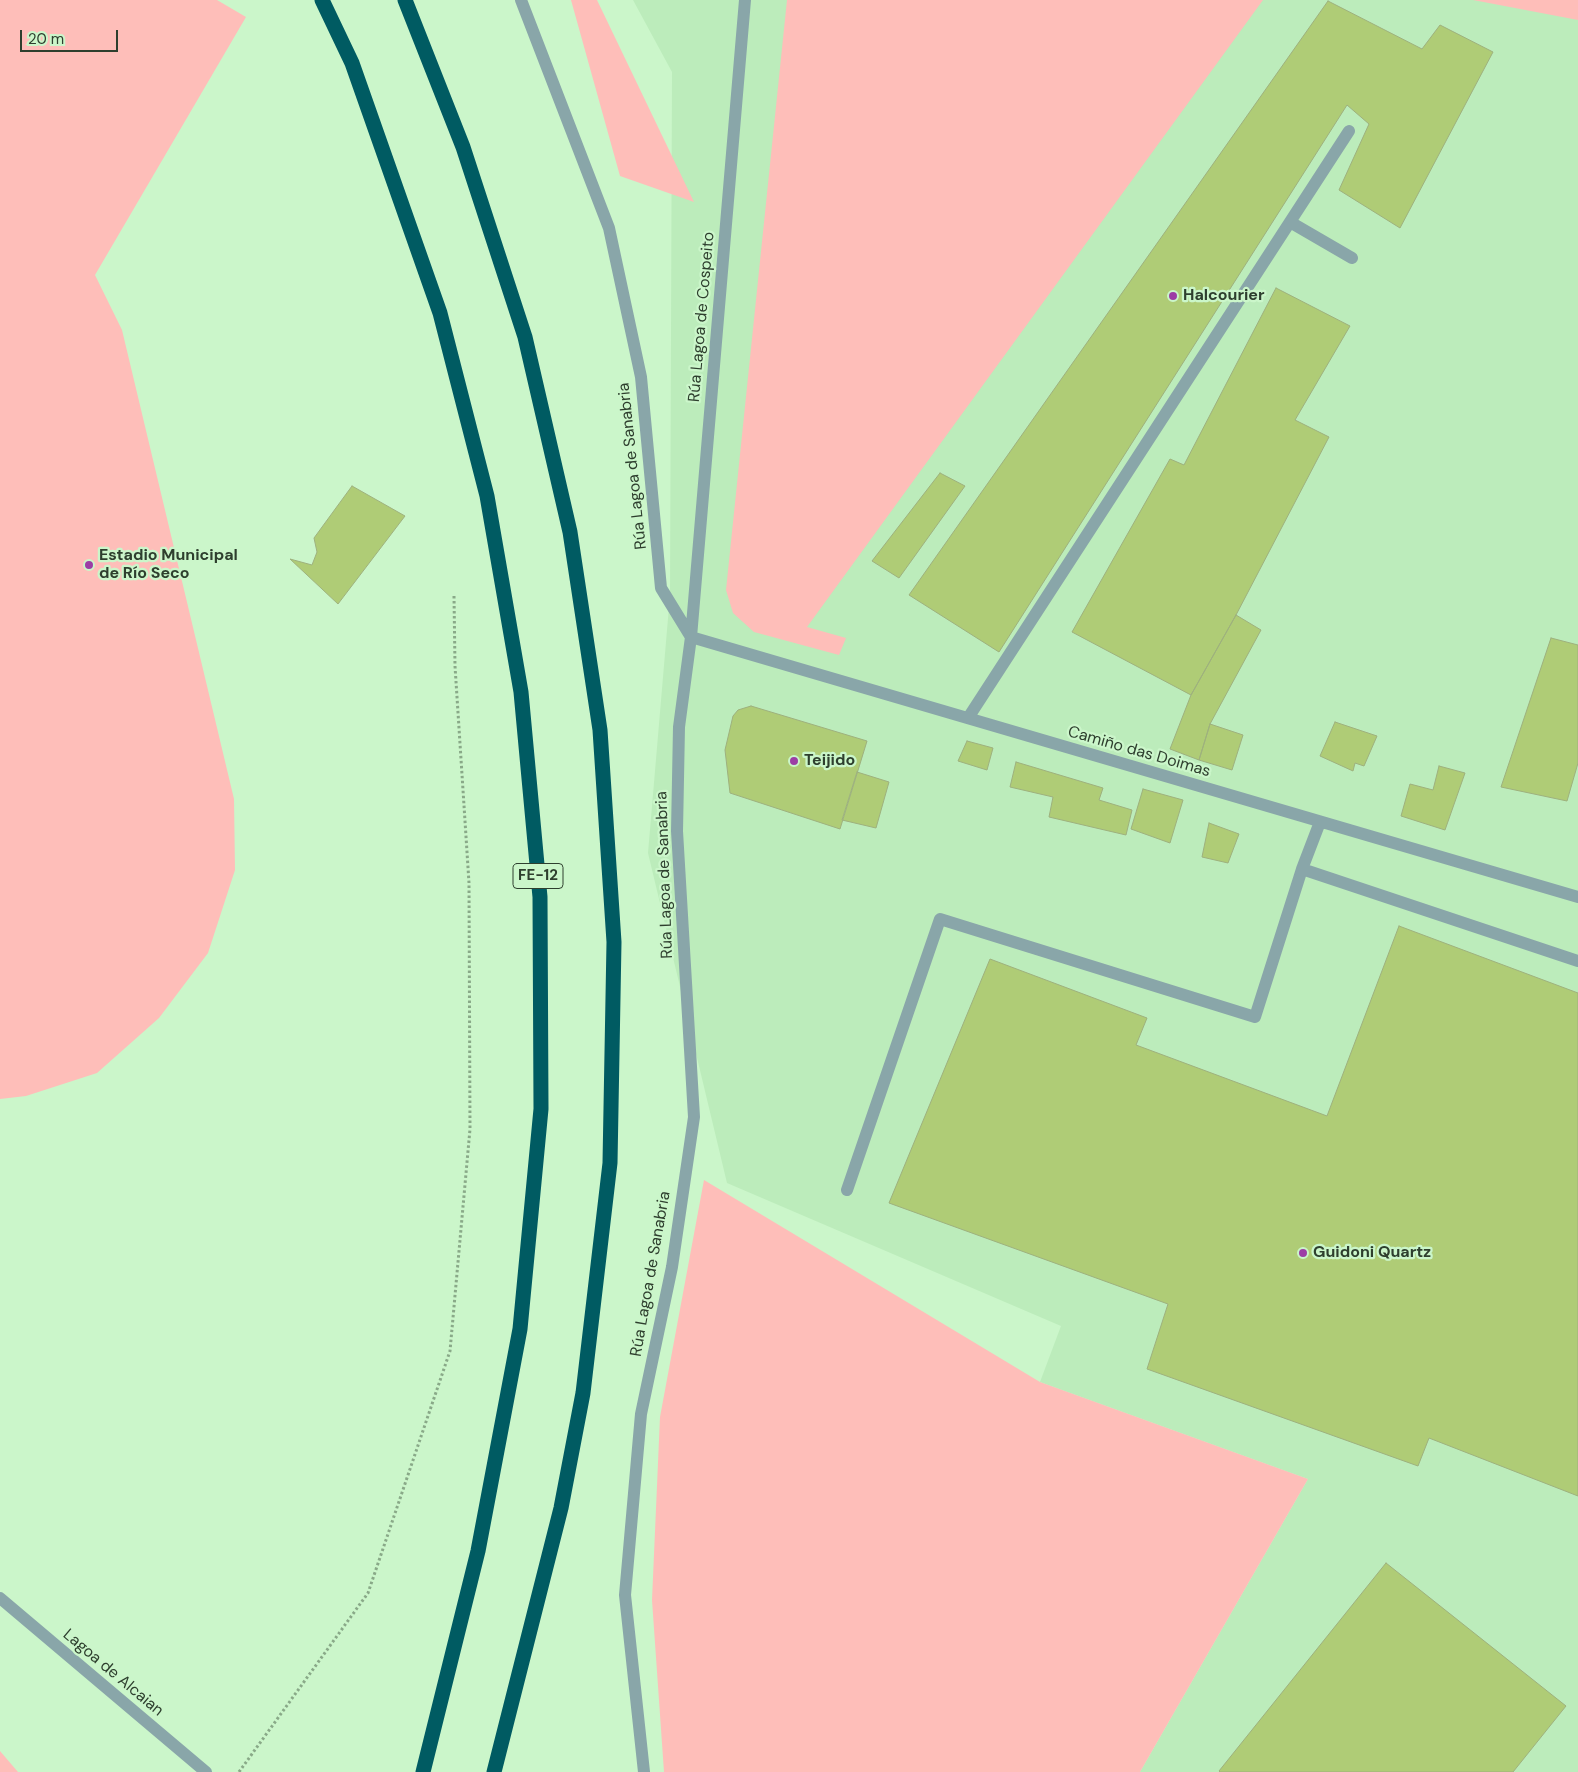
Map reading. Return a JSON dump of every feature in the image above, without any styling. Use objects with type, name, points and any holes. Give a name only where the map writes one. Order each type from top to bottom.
[{"type":"highway","name":"FE-12","points":[[322,0],[352,64],[440,313],[487,496],[521,692],[540,897],[541,1109],[520,1329],[478,1551],[423,1772]]},
{"type":"highway","points":[[405,0],[463,147],[525,337],[570,532],[600,730],[614,942],[610,1163],[583,1393],[561,1508],[494,1772]]},
{"type":"street","name":"Rúa Lagoa de Sanabria","points":[[521,0],[609,228],[641,377],[661,588],[690,637],[679,727],[677,831],[694,1117],[672,1267],[641,1414],[625,1595],[644,1772]]},
{"type":"street","name":"Rúa Lagoa de Cospeito","points":[[690,637],[745,0]]},
{"type":"street","points":[[968,718],[1349,131]]},
{"type":"street","points":[[1290,222],[1352,258]]},
{"type":"street","name":"Camiño das Doimas","points":[[690,637],[1578,897]]},
{"type":"street","points":[[847,1190],[940,919],[1254,1017],[1302,869],[1320,822]]},
{"type":"street","points":[[1302,869],[1578,961]]},
{"type":"street","name":"Lagoa de Alcaian","points":[[0,1598],[206,1772]]},
{"type":"path","points":[[239,1772],[368,1593],[450,1351],[470,1129],[469,883],[455,666],[454,596]]},
{"type":"shaded area","name":"Estadio Municipal de Río Seco","points":[[0,0],[217,0],[246,17],[95,275],[122,330],[234,799],[235,870],[208,953],[159,1018],[97,1073],[26,1096],[0,1099]]},
{"type":"shaded area","points":[[571,0],[597,0],[694,202],[620,176]]},
{"type":"shaded area","points":[[633,0],[1578,0],[1578,1772],[1140,1772],[1308,1479],[1040,1382],[1061,1326],[727,1183],[648,853],[670,595],[672,72]]},
{"type":"shaded area","points":[[787,0],[1263,0],[807,627],[846,638],[839,655],[754,632],[733,613],[726,590]]},
{"type":"shaded area","points":[[1473,0],[1578,0],[1578,20]]},
{"type":"shaded area","points":[[704,1180],[1040,1382],[1308,1479],[1140,1772],[664,1772],[652,1600],[660,1417]]},
{"type":"shaded area","points":[[0,1751],[18,1772],[0,1772]]},
{"type":"building","name":"Halcourier","points":[[1328,1],[1422,49],[1440,25],[1493,52],[1400,228],[1339,190],[1369,124],[1347,105],[999,652],[909,595]]},
{"type":"building","points":[[1276,288],[1350,326],[1295,420],[1329,437],[1236,615],[1191,695],[1072,632],[1170,459],[1184,465]]},
{"type":"building","points":[[940,473],[965,486],[899,578],[872,561]]},
{"type":"building","points":[[352,486],[405,516],[338,604],[290,559],[312,565],[317,552],[314,538]]},
{"type":"building","points":[[1236,615],[1261,630],[1210,724],[1199,760],[1170,749],[1191,695]]},
{"type":"building","points":[[1551,638],[1578,645],[1578,763],[1567,801],[1501,787]]},
{"type":"building","name":"Teijido","points":[[751,706],[867,741],[840,829],[730,793],[725,750],[733,716],[738,710]]},
{"type":"building","points":[[1335,722],[1377,736],[1364,766],[1355,763],[1353,771],[1320,756]]},
{"type":"building","points":[[1210,724],[1243,735],[1232,770],[1199,760]]},
{"type":"building","points":[[967,741],[993,748],[987,770],[958,761]]},
{"type":"building","points":[[1016,762],[1103,788],[1099,800],[1132,810],[1126,835],[1049,817],[1053,797],[1010,787]]},
{"type":"building","points":[[1439,766],[1465,773],[1445,830],[1401,816],[1410,784],[1433,790]]},
{"type":"building","points":[[857,772],[889,782],[876,828],[842,820]]},
{"type":"building","points":[[1143,789],[1183,800],[1170,843],[1131,829]]},
{"type":"building","points":[[1209,823],[1239,834],[1228,863],[1202,857]]},
{"type":"building","name":"Guidoni Quartz","points":[[1399,926],[1578,993],[1578,1496],[1429,1438],[1418,1466],[1147,1369],[1168,1304],[889,1203],[990,959],[1147,1018],[1136,1045],[1327,1116]]},
{"type":"building","points":[[1386,1563],[1566,1706],[1513,1772],[1220,1772],[1219,1771]]},
{"type":"place","name":"Halcourier","points":[[1173,296]]},
{"type":"place","name":"Estadio Municipal de Río Seco","points":[[89,565]]},
{"type":"place","name":"Teijido","points":[[794,761]]},
{"type":"place","name":"Guidoni Quartz","points":[[1303,1253]]}]
